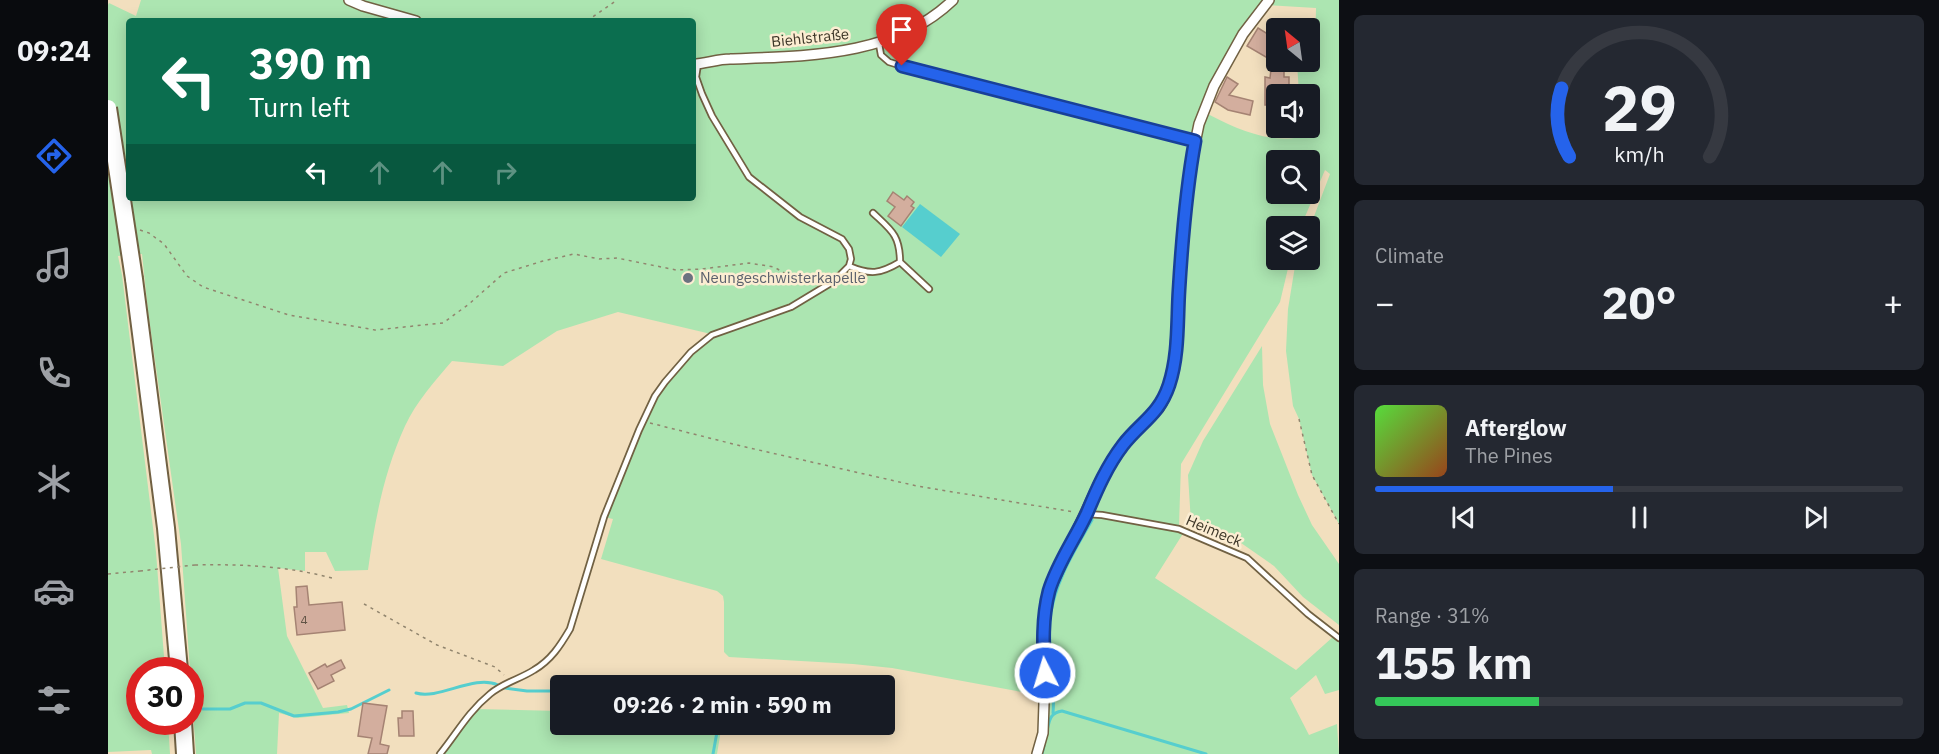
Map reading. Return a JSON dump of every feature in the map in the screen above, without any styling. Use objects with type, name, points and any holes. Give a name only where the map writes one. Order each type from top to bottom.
[{"type":"highway","points":[[108,108],[134,279],[166,528],[178,657]]},
{"type":"highway","points":[[184,735],[185,754]]},
{"type":"street","points":[[349,0],[406,18]]},
{"type":"street","name":"Biehlstraße","points":[[696,64],[720,59],[832,52],[879,44],[927,22],[953,0]]},
{"type":"street","points":[[1037,754],[1043,733],[1045,673],[1042,641],[1049,591],[1100,481],[1124,444],[1159,408],[1164,399],[1174,370],[1183,227],[1199,124],[1214,86],[1243,34],[1269,0]]},
{"type":"lane","points":[[879,44],[881,55],[889,62],[902,66],[1195,141]]},
{"type":"lane","points":[[440,754],[463,720],[474,709],[491,693],[508,682],[533,671],[550,659],[570,629],[604,517],[655,396],[674,370],[712,335],[791,307],[834,281],[849,266],[851,258],[849,249],[842,239],[800,217],[749,177],[712,116],[696,77],[696,64]]},
{"type":"lane","points":[[873,213],[893,232],[900,246],[900,262],[929,289]]},
{"type":"lane","points":[[849,266],[865,272],[885,271],[900,262]]},
{"type":"lane","name":"Heimeck","points":[[1086,514],[1102,514],[1179,528],[1247,558],[1308,614],[1339,638]]},
{"type":"path","points":[[591,18],[617,0]]},
{"type":"path","points":[[139,229],[164,244],[187,276],[203,287],[289,315],[375,330],[443,322],[469,304],[504,273],[574,254],[598,259],[617,258],[676,270],[760,264],[774,267],[793,278],[812,279],[828,275],[851,258]]},
{"type":"path","points":[[1299,418],[1312,475],[1339,524]]},
{"type":"path","points":[[644,422],[917,486],[1086,514]]},
{"type":"path","points":[[108,574],[195,565],[231,564],[291,568],[332,578]]},
{"type":"path","points":[[364,604],[437,645],[495,667],[508,682]]},
{"type":"green space","points":[[141,0],[947,0],[930,14],[911,25],[871,40],[828,49],[696,60],[696,18],[126,18],[126,201],[696,201],[696,82],[718,131],[735,161],[749,179],[782,205],[841,240],[843,238],[801,216],[750,176],[713,115],[697,76],[698,64],[837,54],[880,46],[921,29],[959,0],[1339,0],[1339,524],[1312,475],[1299,419],[1293,406],[1286,351],[1288,309],[1294,270],[1320,270],[1320,216],[1314,216],[1330,174],[1325,170],[1320,182],[1320,150],[1266,150],[1266,204],[1310,204],[1305,216],[1266,216],[1266,270],[1288,270],[1280,302],[1181,464],[1179,526],[1089,512],[1097,487],[1083,515],[1184,532],[1155,578],[1296,670],[1334,636],[1339,640],[1339,690],[1325,694],[1316,675],[1290,698],[1309,735],[1337,724],[1339,754],[1035,754],[1042,733],[1043,696],[892,668],[729,657],[724,652],[723,596],[717,591],[601,559],[613,519],[604,517],[646,416],[675,370],[694,351],[715,337],[805,302],[836,281],[849,269],[864,273],[865,271],[847,264],[833,280],[791,305],[747,319],[711,334],[618,312],[557,331],[503,366],[452,361],[426,392],[405,426],[398,443],[381,496],[368,570],[335,571],[326,552],[305,552],[305,571],[278,568],[287,636],[323,708],[347,705],[349,713],[297,718],[279,713],[277,754],[196,754],[195,735],[204,735],[204,657],[189,657],[181,544],[142,254],[118,256],[156,552],[164,657],[126,657],[126,735],[169,735],[170,754],[152,754],[151,750],[108,752],[109,3],[136,16]],"holes":[[[1265,5],[1316,8],[1316,18],[1320,18],[1320,72],[1298,72],[1298,84],[1320,84],[1320,138],[1266,138],[1204,112],[1231,57]]]},
{"type":"green space","points":[[1262,346],[1263,385],[1270,424],[1312,525],[1339,564],[1339,625],[1303,597],[1274,566],[1231,536],[1191,523],[1188,475],[1203,441]]},
{"type":"green space","points":[[475,709],[550,711],[550,735],[720,735],[717,754],[441,754]]},
{"type":"water","points":[[920,204],[960,234],[941,257],[902,227]]},
{"type":"building","points":[[1258,28],[1266,33],[1266,57],[1247,46]]},
{"type":"building","points":[[1271,72],[1284,72],[1284,77],[1289,77],[1289,84],[1266,84],[1265,105],[1265,77],[1270,78]]},
{"type":"building","points":[[1227,77],[1238,84],[1229,95],[1253,101],[1250,115],[1228,110],[1215,102]]},
{"type":"building","points":[[893,192],[904,200],[907,196],[914,202],[911,206],[914,208],[901,226],[888,216],[895,207],[887,201]]},
{"type":"building","points":[[307,586],[309,605],[342,602],[345,630],[297,635],[294,607],[297,607],[296,587]]},
{"type":"building","points":[[341,660],[345,668],[331,675],[334,681],[318,689],[309,673],[325,664],[327,667]]},
{"type":"building","points":[[363,703],[387,706],[380,744],[389,746],[387,754],[368,754],[372,738],[358,736]]},
{"type":"building","points":[[402,711],[413,711],[414,736],[399,736],[398,718],[402,718]]},
{"type":"waterway","points":[[1053,713],[1049,631],[1052,606],[1066,567],[1092,520]]},
{"type":"waterway","points":[[416,693],[435,693],[478,683],[489,682],[498,685]]},
{"type":"waterway","points":[[505,688],[550,691]]},
{"type":"waterway","points":[[204,709],[230,709],[245,703],[261,703],[294,716],[338,712],[351,709],[389,690]]},
{"type":"waterway","points":[[1047,730],[1053,715],[1062,711],[1206,754]]},
{"type":"waterway","points":[[713,754],[716,735]]},
{"type":"waterway","points":[[1042,754],[1044,746]]},
{"type":"place","name":"Neungeschwisterkapelle","points":[[688,278]]},
{"type":"route","points":[[902,66],[1195,141],[1183,227],[1174,370],[1159,408],[1124,444],[1100,481],[1055,576],[1049,591],[1042,641],[1045,673]]}]
